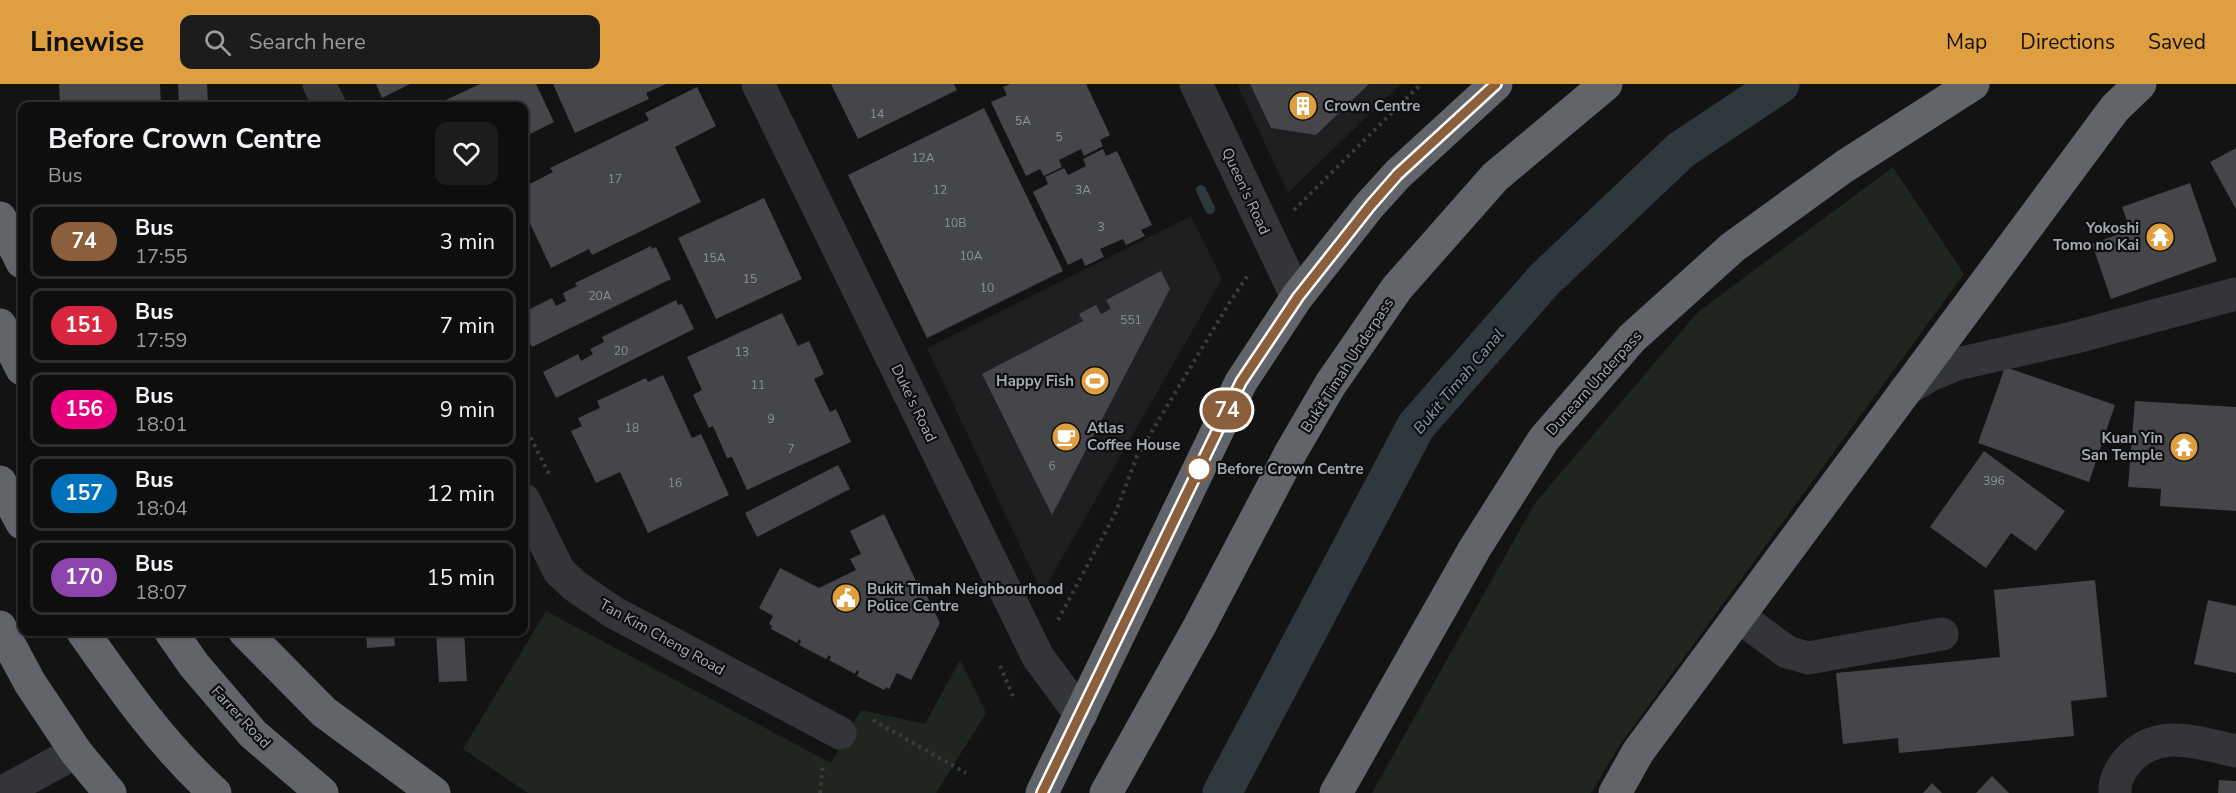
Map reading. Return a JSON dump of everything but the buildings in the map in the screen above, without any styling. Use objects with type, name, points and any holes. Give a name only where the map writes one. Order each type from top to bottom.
[{"type":"highway","points":[[1042,793],[1241,382],[1298,297],[1370,206],[1398,174],[1496,84]]},
{"type":"highway","name":"Bukit Timah Underpass","points":[[1106,793],[1199,627],[1302,433],[1330,385],[1397,288],[1496,177],[1606,84]]},
{"type":"highway","name":"Dunearn Underpass","points":[[1336,793],[1475,548],[1544,439],[1632,338],[1733,247],[1845,166],[1973,84]]},
{"type":"highway","points":[[1615,793],[1638,752],[1905,390],[2115,108],[2140,84]]},
{"type":"highway","points":[[0,218],[18,254]]},
{"type":"highway","points":[[0,325],[18,361]]},
{"type":"highway","points":[[0,482],[18,516]]},
{"type":"highway","points":[[0,627],[30,683],[76,752],[110,793]]},
{"type":"highway","points":[[86,636],[142,715],[199,779],[215,793]]},
{"type":"highway","name":"Farrer Road","points":[[174,636],[194,665],[253,734],[322,793]]},
{"type":"highway","points":[[248,636],[324,712],[434,793]]},
{"type":"street","points":[[319,84],[328,102]]},
{"type":"street","name":"Duke's Road","points":[[758,84],[1038,657],[1081,715]]},
{"type":"street","name":"Queen's Road","points":[[1196,84],[1298,297]]},
{"type":"street","points":[[1905,390],[1930,375],[1957,364],[2072,338],[2236,294]]},
{"type":"street","name":"Tan Kim Cheng Road","points":[[528,508],[559,571],[575,586],[613,612],[840,733]]},
{"type":"street","points":[[1738,616],[1787,651],[1808,658],[1941,634]]},
{"type":"street","points":[[2115,793],[2114,784],[2121,769],[2132,755],[2161,740],[2179,740],[2236,751]]},
{"type":"street","points":[[2,788],[76,752]]},
{"type":"path","points":[[1292,212],[1421,84]]},
{"type":"path","points":[[1038,657],[1114,514],[1137,456],[1222,315],[1251,272]]},
{"type":"path","points":[[840,733],[855,709],[966,773]]},
{"type":"shaded area","points":[[1237,84],[1401,84],[1288,193]]},
{"type":"shaded area","points":[[1893,167],[1964,274],[1619,746],[1591,793],[1372,793],[1535,503],[1698,312]]},
{"type":"shaded area","points":[[1191,216],[1222,279],[1042,593],[927,348]]},
{"type":"shaded area","points":[[546,611],[831,763],[861,710],[925,724],[960,660],[986,713],[936,793],[528,793],[463,749]]},
{"type":"waterway","name":"Bukit Timah Canal","points":[[1222,793],[1416,426],[1544,280],[1681,150],[1780,84]]},
{"type":"waterway","points":[[1201,190],[1210,209]]},
{"type":"bus line","name":"74","points":[[1042,793],[1241,382],[1298,297],[1370,206],[1398,174],[1496,84]]},
{"type":"place","name":"Crown Centre","points":[[1303,106]]},
{"type":"place","name":"Yokoshi Tomo no Kai","points":[[2160,237]]},
{"type":"place","name":"Happy Fish","points":[[1095,381]]},
{"type":"place","name":"Atlas Coffee House","points":[[1066,437]]},
{"type":"place","name":"Kuan Yin San Temple","points":[[2184,447]]},
{"type":"place","name":"Before Crown Centre","points":[[1199,469]]},
{"type":"place","name":"Bukit Timah Neighbourhood Police Centre","points":[[846,598]]}]
